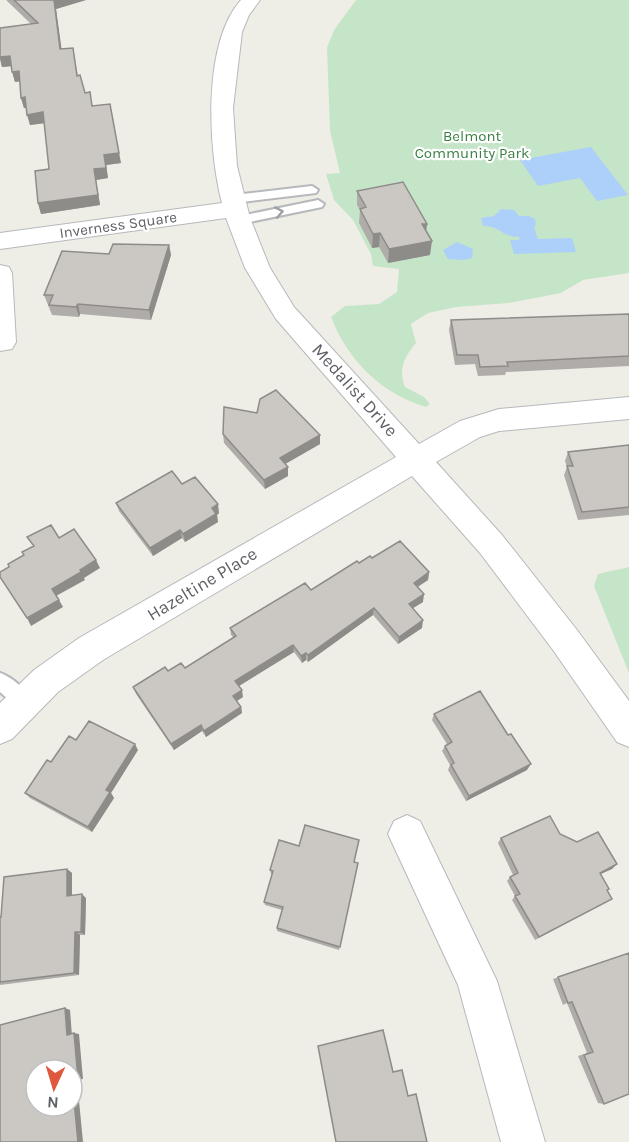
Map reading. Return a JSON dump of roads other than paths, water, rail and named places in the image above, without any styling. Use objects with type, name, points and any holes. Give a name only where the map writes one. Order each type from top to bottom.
[{"type":"street","name":"Medalist Drive","points":[[251,0],[236,21],[229,42],[222,112],[227,170],[236,209],[256,266],[271,294],[285,313],[418,459],[491,544],[565,640],[629,730]]},
{"type":"street","name":"Inverness Square","points":[[0,241],[236,209]]},
{"type":"street","points":[[0,273],[3,342]]},
{"type":"street","name":"Hazeltine Place","points":[[0,727],[46,681],[91,650],[470,429],[499,420],[629,408]]},
{"type":"street","points":[[407,834],[477,981],[524,1142]]},
{"type":"lane","points":[[236,209],[312,190]]},
{"type":"lane","points":[[236,209],[318,204]]},
{"type":"lane","points":[[0,681],[24,702]]},
{"type":"water","points":[[591,147],[628,195],[597,201],[580,178],[538,186],[520,160]]},
{"type":"water","points":[[501,209],[514,210],[519,216],[529,216],[535,219],[534,227],[538,239],[572,238],[576,252],[514,254],[510,240],[519,240],[520,237],[483,226],[481,218],[494,216]]},
{"type":"water","points":[[457,242],[473,249],[472,258],[448,259],[443,250]]},
{"type":"park label","name":"Belmont Community Park","points":[[472,144]]}]
